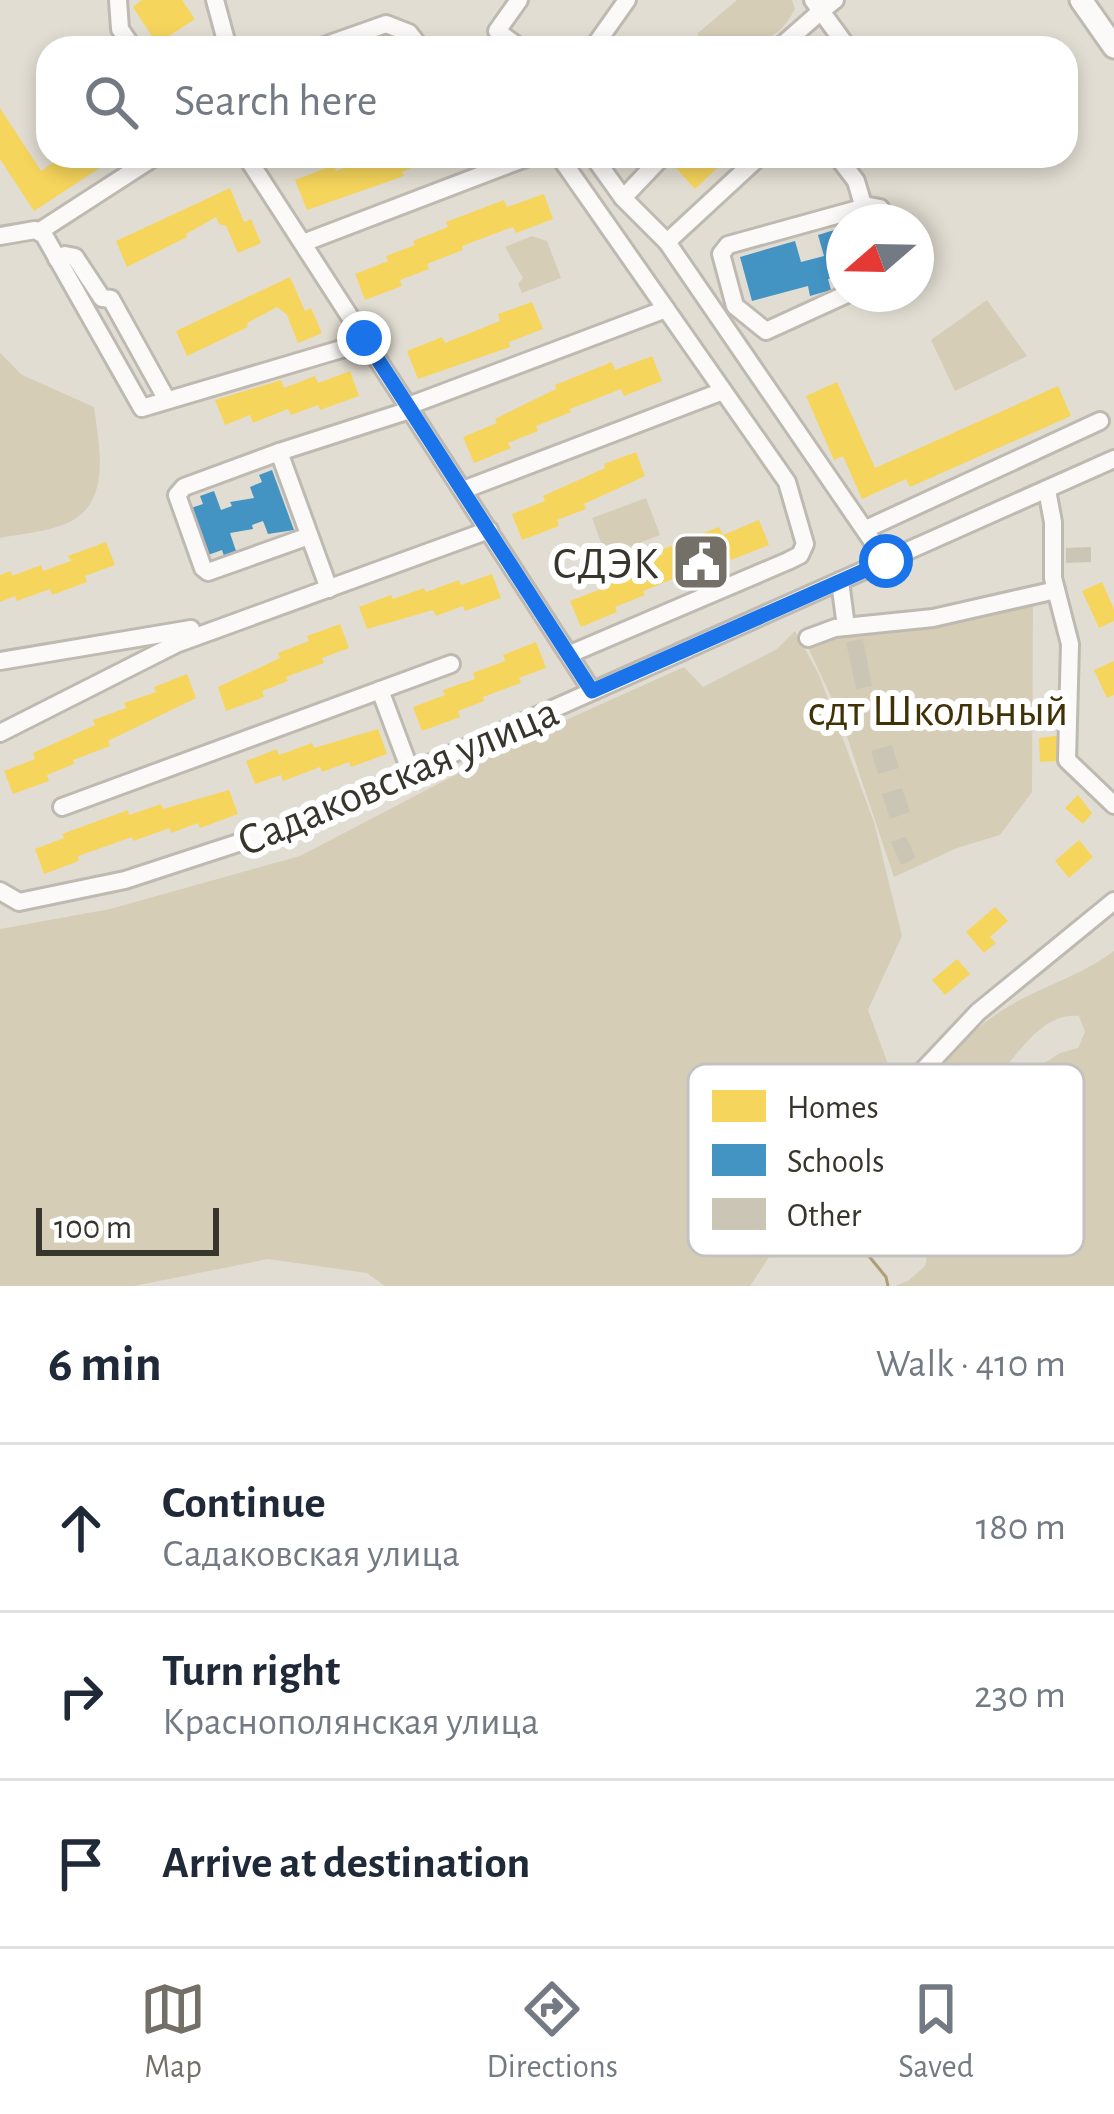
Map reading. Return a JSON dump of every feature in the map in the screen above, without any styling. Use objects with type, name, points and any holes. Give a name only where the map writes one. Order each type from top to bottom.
[{"type":"main road","points":[[1081,0],[1114,47]]},
{"type":"street","points":[[118,0],[125,36]]},
{"type":"street","points":[[214,0],[224,36]]},
{"type":"street","points":[[503,36],[496,31],[519,0]]},
{"type":"street","points":[[602,36],[627,0]]},
{"type":"street","points":[[791,36],[823,4],[841,36]]},
{"type":"street","points":[[352,36],[386,24],[411,36]]},
{"type":"street","points":[[0,236],[40,231],[137,168]]},
{"type":"street","points":[[254,168],[592,691]]},
{"type":"street","points":[[303,243],[500,168]]},
{"type":"street","points":[[568,168],[787,482],[805,544],[788,561],[570,654]]},
{"type":"street","points":[[601,168],[622,198],[667,242],[886,561]]},
{"type":"street","points":[[622,198],[651,168]]},
{"type":"street","points":[[667,242],[747,168]]},
{"type":"street","points":[[847,168],[863,204]]},
{"type":"street","points":[[766,331],[732,300],[721,260],[724,249],[826,219]]},
{"type":"street","points":[[40,231],[142,408],[355,345],[364,338]]},
{"type":"street","points":[[57,259],[75,257],[102,298],[111,299],[166,400]]},
{"type":"street","points":[[744,354],[766,331],[826,304]]},
{"type":"street","points":[[309,536],[208,572],[202,568],[178,500],[179,490],[666,309]]},
{"type":"street","points":[[463,490],[723,391]]},
{"type":"street","points":[[866,530],[1100,422]]},
{"type":"street","points":[[279,452],[329,589]]},
{"type":"street","name":"Садаковская улица","points":[[0,891],[19,902],[124,880],[290,826],[1114,459]]},
{"type":"street","points":[[1047,490],[1056,590],[1070,644],[1067,760],[1114,805]]},
{"type":"street","points":[[0,733],[171,646],[489,530]]},
{"type":"street","points":[[840,581],[846,627]]},
{"type":"street","points":[[808,638],[846,627],[933,618],[1056,590]]},
{"type":"street","points":[[0,661],[239,622]]},
{"type":"street","points":[[62,807],[451,664]]},
{"type":"street","points":[[380,690],[410,770]]},
{"type":"street","points":[[929,1064],[978,1012],[1114,902]]},
{"type":"green space","points":[[737,0],[792,0],[795,9],[771,36],[698,33]]},
{"type":"green space","points":[[532,236],[547,241],[561,278],[522,293],[518,284],[523,278],[505,247]]},
{"type":"green space","points":[[987,300],[1027,356],[955,391],[931,340]]},
{"type":"green space","points":[[0,353],[22,375],[94,407],[100,456],[97,489],[80,515],[57,527],[0,538]]},
{"type":"green space","points":[[646,498],[660,535],[606,556],[592,518]]},
{"type":"green space","name":"сдт Школьный","points":[[1033,593],[1032,792],[1000,835],[957,848],[894,877],[840,716],[805,641]]},
{"type":"green space","points":[[795,631],[819,675],[874,822],[902,936],[868,1010],[888,1064],[688,1064],[688,1256],[770,1256],[750,1286],[385,1286],[367,1273],[268,1259],[134,1286],[0,1286],[0,929],[110,909],[300,856],[528,737],[684,667],[703,687],[777,649]]},
{"type":"green space","points":[[1114,951],[1114,1286],[895,1286],[925,1266],[927,1256],[1084,1256],[1084,1064],[1043,1064],[1078,1048],[1085,1032],[1079,1016],[1052,1021],[1040,1029],[1008,1064],[940,1064],[998,1013]]},
{"type":"building: Homes","points":[[142,0],[182,0],[195,19],[169,36],[152,36],[133,7]]},
{"type":"building: Homes","points":[[0,108],[36,168],[100,168],[34,211],[0,159]]},
{"type":"building: Homes","points":[[326,168],[412,168],[402,172],[404,176],[307,210],[295,180]]},
{"type":"building: Homes","points":[[676,168],[717,168],[695,189]]},
{"type":"building: Homes","points":[[230,188],[244,222],[251,219],[261,243],[238,253],[226,226],[216,217],[127,267],[116,241]]},
{"type":"building: Homes","points":[[544,194],[553,219],[516,233],[513,227],[462,246],[463,250],[427,264],[429,269],[400,280],[402,286],[365,300],[355,274],[448,227],[446,222],[504,200],[507,207]]},
{"type":"building: Homes","points":[[290,277],[305,311],[311,308],[322,333],[298,343],[287,315],[277,307],[247,323],[248,327],[187,356],[176,331]]},
{"type":"building: Homes","points":[[532,302],[543,329],[509,342],[510,347],[418,379],[407,351],[442,337],[445,343],[500,321],[498,314]]},
{"type":"building: Homes","points":[[652,356],[662,381],[624,396],[621,389],[570,409],[536,426],[538,431],[508,443],[511,448],[474,463],[463,437],[497,423],[495,419],[556,389],[555,385],[612,362],[615,370]]},
{"type":"building: Homes","points":[[350,371],[359,396],[320,410],[318,405],[291,415],[288,409],[253,423],[250,415],[225,425],[215,400],[281,380],[284,388],[315,376],[318,383]]},
{"type":"building: Homes","points":[[837,382],[875,468],[1058,386],[1071,416],[910,487],[906,479],[862,499],[843,456],[834,460],[806,396]]},
{"type":"building: Homes","points":[[636,452],[645,476],[584,504],[586,509],[557,520],[559,526],[522,540],[512,514]]},
{"type":"building: Homes","points":[[759,520],[769,545],[731,560],[728,553],[677,574],[615,607],[617,612],[581,627],[570,601],[604,588],[602,583],[663,554],[661,550],[719,527],[723,535]]},
{"type":"building: Homes","points":[[106,542],[115,565],[85,576],[87,582],[52,595],[50,589],[0,602],[0,575],[11,571],[12,576],[41,565],[43,571]]},
{"type":"building: Homes","points":[[492,574],[501,598],[465,611],[463,606],[436,616],[433,610],[367,629],[359,607],[391,595],[393,599],[424,588],[426,592],[459,580],[461,585]]},
{"type":"building: Homes","points":[[1102,582],[1114,621],[1099,628],[1082,591]]},
{"type":"building: Homes","points":[[340,624],[349,648],[286,677],[288,681],[262,691],[264,697],[226,711],[218,687],[280,658],[278,653],[309,641],[307,636]]},
{"type":"building: Homes","points":[[536,642],[546,668],[458,711],[460,717],[422,731],[413,707],[445,695],[443,690],[475,679],[473,673],[505,661],[503,655]]},
{"type":"building: Homes","points":[[1114,661],[1114,695],[1107,698],[1094,670]]},
{"type":"building: Homes","points":[[187,674],[196,698],[108,741],[110,746],[73,760],[74,764],[47,775],[49,781],[13,794],[4,771],[95,725],[93,720],[126,708],[124,703],[156,692],[154,687]]},
{"type":"building: Homes","points":[[378,729],[387,754],[351,767],[349,762],[322,772],[320,767],[283,781],[281,775],[255,784],[246,761],[277,749],[279,755]]},
{"type":"building: Homes","points":[[1062,735],[1056,761],[1040,762],[1039,738]]},
{"type":"building: Homes","points":[[229,790],[238,814],[200,828],[198,823],[171,833],[170,828],[133,841],[132,837],[44,874],[35,849],[64,838],[62,834],[128,810],[129,815],[161,804],[163,809]]},
{"type":"building: Homes","points":[[1078,795],[1092,813],[1083,824],[1065,808]]},
{"type":"building: Homes","points":[[1079,840],[1093,857],[1069,878],[1055,861]]},
{"type":"building: Homes","points":[[995,907],[1008,921],[990,937],[996,943],[984,953],[966,932]]},
{"type":"building: Homes","points":[[957,959],[970,974],[945,995],[932,980]]},
{"type":"building: Schools","points":[[826,233],[826,291],[810,296],[808,286],[752,301],[740,257],[795,241],[801,262],[824,256],[818,235]]},
{"type":"building: Schools","points":[[272,470],[294,530],[268,534],[263,521],[252,525],[253,529],[230,533],[236,551],[208,555],[191,508],[203,504],[200,496],[214,491],[221,510],[232,506],[230,502],[254,498],[250,487],[262,482],[259,475]]},
{"type":"building: Other","points":[[1091,547],[1091,562],[1066,563],[1066,548]]},
{"type":"building: Other","points":[[863,639],[872,686],[856,689],[846,642]]},
{"type":"building: Other","points":[[886,697],[892,719],[874,724],[868,702]]},
{"type":"building: Other","points":[[892,745],[899,768],[878,774],[871,751]]},
{"type":"building: Other","points":[[902,788],[910,812],[890,819],[882,794]]},
{"type":"building: Other","points":[[906,836],[916,858],[901,865],[891,842]]},
{"type":"waterway","points":[[869,1256],[888,1286]]},
{"type":"place","name":"СДЭК","points":[[701,562]]},
{"type":"route","points":[[364,338],[592,691],[886,561]]}]
